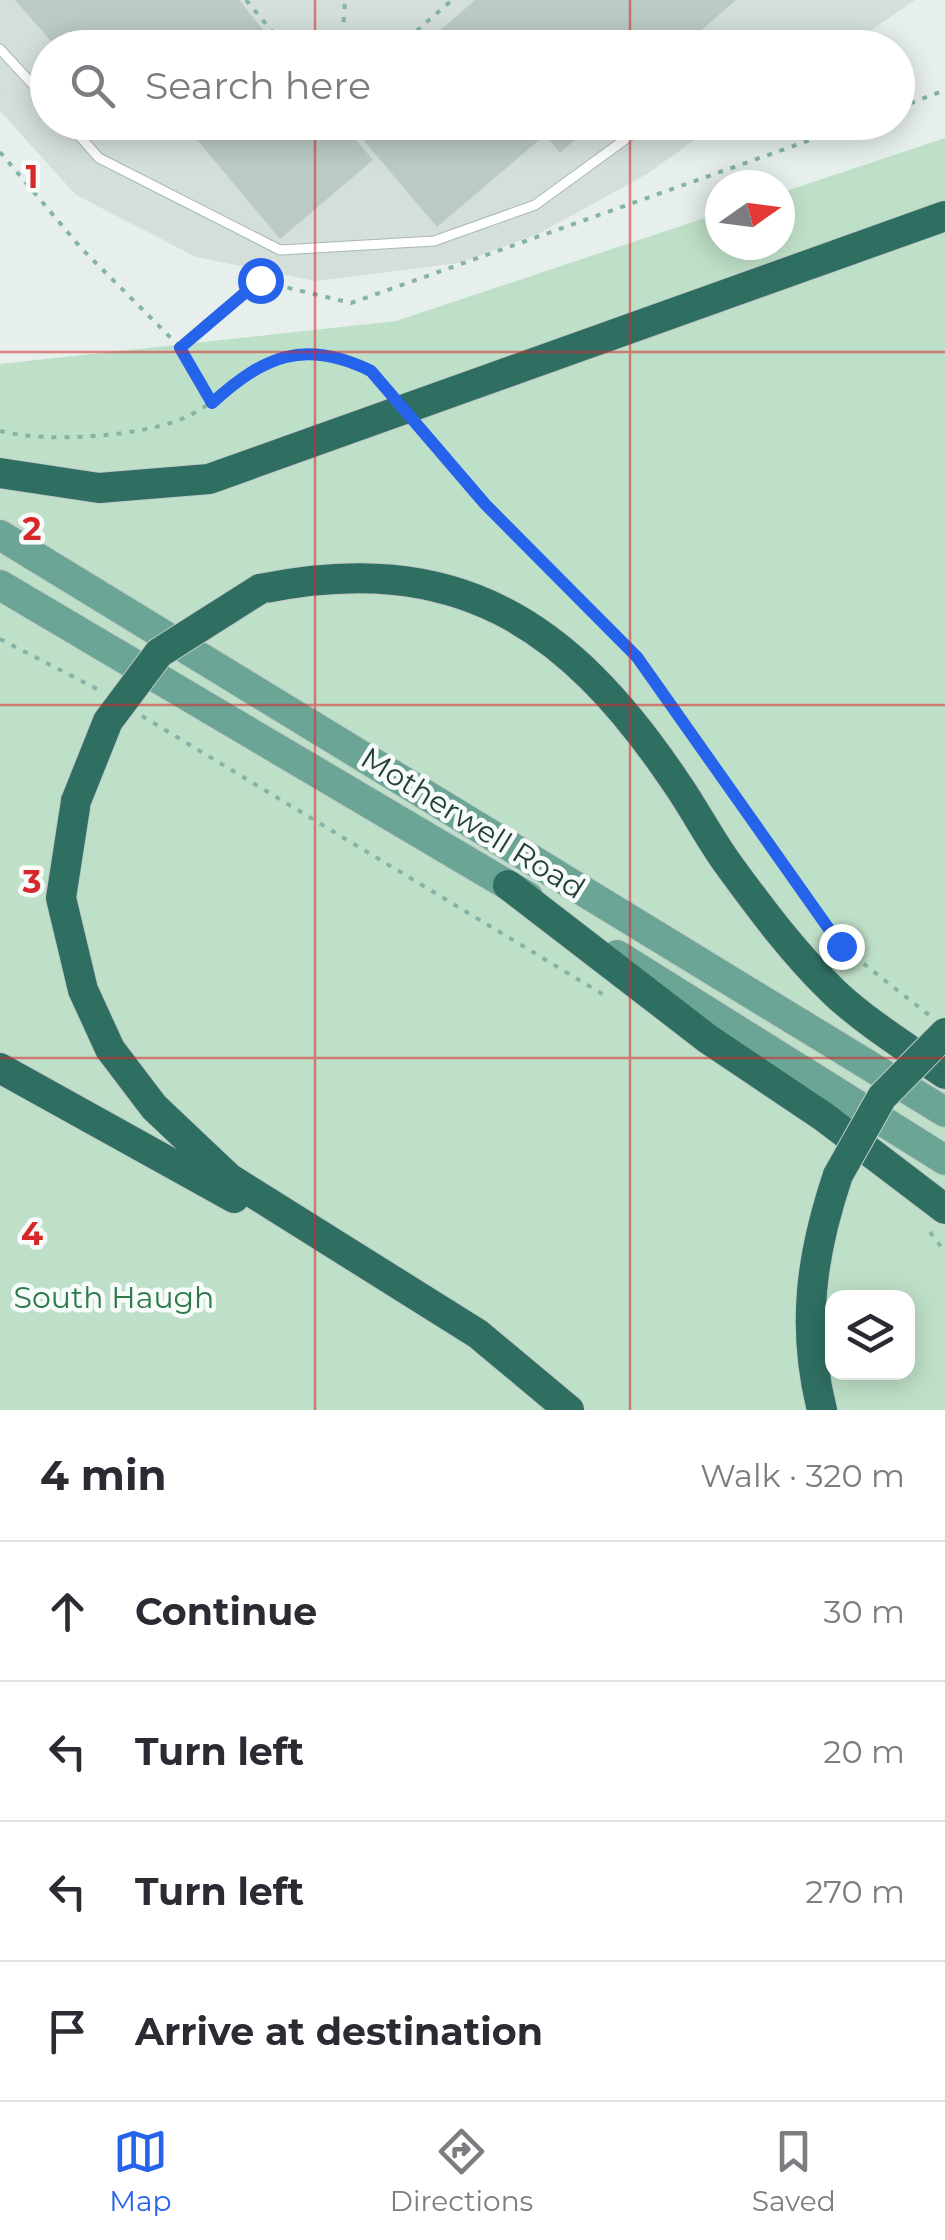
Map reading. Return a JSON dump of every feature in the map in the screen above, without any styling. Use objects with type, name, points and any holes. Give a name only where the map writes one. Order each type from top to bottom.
[{"type":"highway","points":[[0,472],[99,488],[209,478],[945,216]]},
{"type":"highway","points":[[568,1410],[478,1334],[228,1178],[154,1107],[110,1049],[83,990],[61,898],[76,801],[108,721],[159,653],[260,590],[317,578],[377,577],[451,591],[516,614],[568,652],[625,714],[674,780],[726,862],[836,994],[945,1074]]},
{"type":"highway","points":[[508,884],[708,1039],[824,1117],[935,1218]]},
{"type":"highway","points":[[822,1410],[808,1337],[809,1293],[822,1224],[838,1175],[882,1097],[938,1024]]},
{"type":"highway","points":[[0,1068],[90,1122],[391,1282]]},
{"type":"main road","name":"Motherwell Road","points":[[0,535],[945,1112]]},
{"type":"main road","name":"Motherwell Road","points":[[0,585],[508,884],[945,1160]]},
{"type":"lane","points":[[0,49],[30,82]]},
{"type":"lane","points":[[83,140],[99,158],[280,250],[434,242],[535,205],[624,140]]},
{"type":"path","points":[[246,0],[271,30]]},
{"type":"path","points":[[343,30],[345,0]]},
{"type":"path","points":[[418,30],[452,0]]},
{"type":"path","points":[[915,101],[945,90]]},
{"type":"path","points":[[180,348],[260,280],[351,304],[811,140]]},
{"type":"path","points":[[0,152],[81,248],[180,348],[212,403]]},
{"type":"path","points":[[0,431],[104,436],[179,420],[212,403],[257,366],[301,353],[348,360],[371,371],[485,504],[637,657],[841,946],[938,1024]]},
{"type":"path","points":[[0,639],[114,699]]},
{"type":"path","points":[[130,709],[613,1001]]},
{"type":"path","points":[[935,1218],[945,1252]]},
{"type":"shaded area","points":[[0,0],[915,0],[872,30],[30,30],[30,140],[694,140],[647,174],[538,234],[459,263],[316,281],[196,257],[76,195],[0,111]]},
{"type":"green space","name":"South Haugh","points":[[945,138],[945,1410],[0,1410],[0,364],[396,321],[705,218],[705,260],[795,260],[795,188]]},
{"type":"building","points":[[15,0],[239,0],[263,30],[41,30]]},
{"type":"building","points":[[475,0],[736,0],[702,30],[441,30]]},
{"type":"building","points":[[197,140],[356,140],[373,160],[280,239]]},
{"type":"building","points":[[363,140],[539,140],[437,227]]},
{"type":"building","points":[[549,140],[575,140],[560,153]]},
{"type":"route","points":[[260,280],[180,348],[212,403],[257,366],[301,353],[348,360],[371,371],[485,504],[637,657],[841,946]]}]
